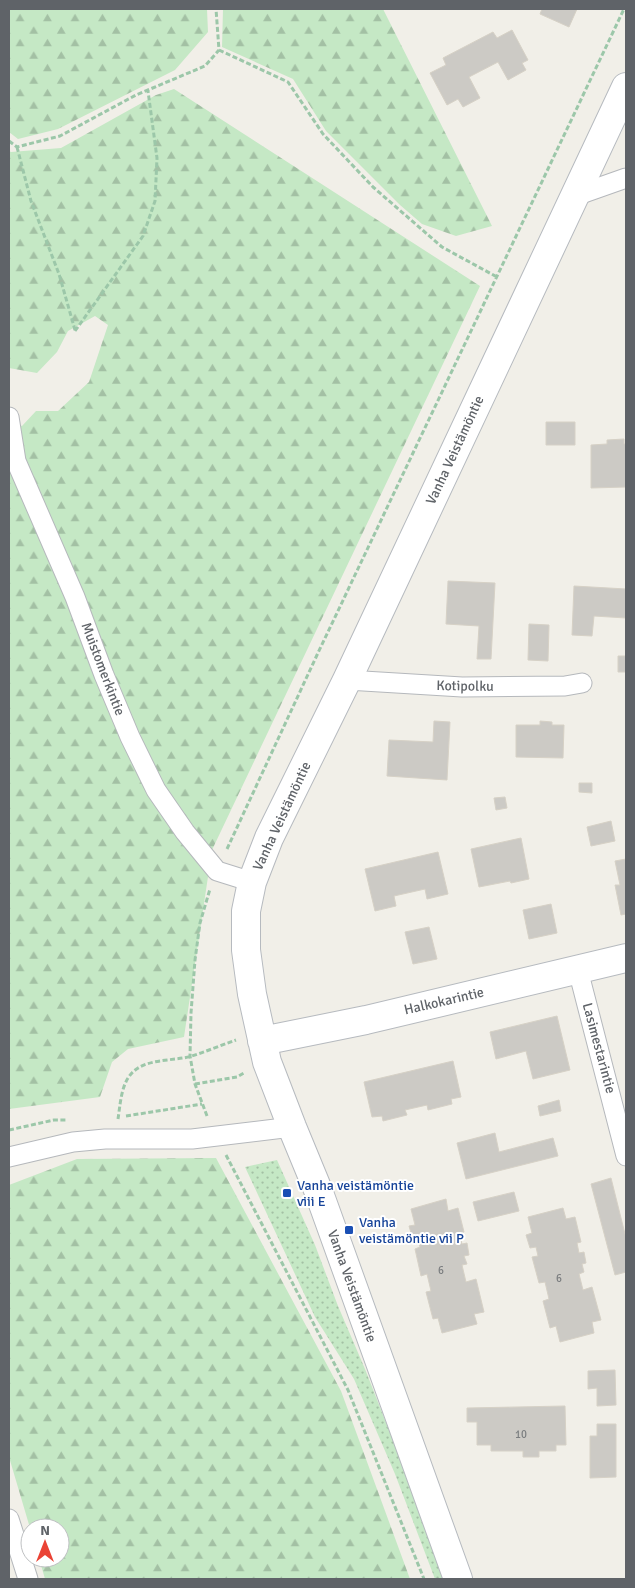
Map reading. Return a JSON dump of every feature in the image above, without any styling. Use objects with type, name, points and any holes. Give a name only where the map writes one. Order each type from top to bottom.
[{"type":"street","name":"Vanha Veistämöntie","points":[[458,1579],[318,1190],[292,1128],[263,1045],[252,994],[246,950],[246,911],[252,882],[269,838],[347,680],[626,87]]},
{"type":"street","points":[[575,196],[626,178]]},
{"type":"street","name":"Muistomerkintie","points":[[9,417],[16,461],[75,597],[104,675],[130,737],[156,790],[217,871]]},
{"type":"street","name":"Kotipolku","points":[[347,680],[462,687],[565,686],[582,683]]},
{"type":"street","points":[[217,871],[252,882]]},
{"type":"street","name":"Halkokarintie","points":[[263,1045],[626,958]]},
{"type":"street","name":"Lasimestarintie","points":[[578,970],[626,1156]]},
{"type":"street","points":[[9,1157],[73,1142],[116,1139],[215,1138],[292,1128]]},
{"type":"street","points":[[9,1519],[28,1579]]},
{"type":"path","points":[[17,147],[60,136],[136,95],[205,66],[219,50],[216,9]]},
{"type":"path","points":[[424,1579],[348,1390],[231,1163],[215,1138],[195,1084],[190,1056],[195,960],[200,923],[217,871],[313,663],[624,9]]},
{"type":"path","points":[[219,50],[288,82],[323,134],[373,186],[442,247],[498,277]]},
{"type":"path","points":[[9,141],[17,147],[31,201],[59,274],[75,331],[143,236],[155,201],[157,158],[148,91]]},
{"type":"path","points":[[116,1139],[123,1094],[128,1078],[136,1069],[149,1063],[263,1045]]},
{"type":"path","points":[[195,1084],[237,1076],[263,1045]]},
{"type":"green space","points":[[9,9],[207,9],[208,32],[175,70],[58,129],[18,139],[9,132]]},
{"type":"green space","points":[[223,9],[383,9],[492,226],[456,236],[422,224],[400,205],[326,131],[293,79],[222,47]]},
{"type":"green space","points":[[174,89],[480,286],[212,850],[184,1037],[128,1049],[112,1062],[100,1097],[9,1109],[9,417],[11,422],[22,426],[36,411],[58,411],[89,382],[108,325],[95,316],[68,331],[57,352],[37,373],[9,368],[9,151],[61,148],[156,95]]},
{"type":"green space","points":[[216,1158],[341,1391],[410,1579],[45,1579],[42,1568],[70,1568],[70,1518],[27,1518],[9,1457],[9,1185],[77,1159]]},
{"type":"green space","points":[[277,1160],[315,1245],[365,1369],[405,1471],[443,1579],[435,1579],[395,1474],[354,1379],[315,1317],[245,1167]]},
{"type":"building","points":[[542,9],[577,9],[569,27],[540,14]]},
{"type":"building","points":[[512,30],[528,60],[522,63],[526,70],[508,80],[498,62],[469,77],[480,98],[463,107],[458,99],[447,105],[430,73],[446,65],[443,58],[493,32],[497,38]]},
{"type":"building","points":[[546,422],[575,422],[575,445],[546,445]]},
{"type":"building","points":[[624,439],[624,444],[626,444],[626,487],[591,488],[591,445],[607,444],[607,440]]},
{"type":"building","points":[[448,581],[495,583],[491,659],[477,659],[479,626],[446,624]]},
{"type":"building","points":[[574,586],[626,589],[626,618],[594,616],[592,636],[572,635]]},
{"type":"building","points":[[529,624],[549,625],[548,661],[528,660]]},
{"type":"building","points":[[618,656],[626,656],[626,672],[618,672]]},
{"type":"building","points":[[434,721],[450,722],[447,780],[387,776],[389,740],[433,742]]},
{"type":"building","points":[[540,721],[552,722],[552,725],[564,725],[563,758],[516,757],[516,725],[540,725]]},
{"type":"building","points":[[579,783],[592,783],[592,793],[579,792]]},
{"type":"building","points":[[505,797],[507,808],[496,810],[494,798]]},
{"type":"building","points":[[611,821],[615,841],[591,846],[587,827]]},
{"type":"building","points":[[521,838],[529,879],[479,887],[471,849]]},
{"type":"building","points":[[438,852],[448,894],[427,899],[425,889],[394,896],[396,906],[375,911],[365,869]]},
{"type":"building","points":[[626,859],[626,914],[621,915],[615,885],[620,885],[615,861]]},
{"type":"building","points":[[551,904],[557,933],[529,939],[523,910]]},
{"type":"building","points":[[429,927],[437,959],[413,964],[405,932]]},
{"type":"building","points":[[557,1016],[570,1070],[533,1079],[526,1051],[496,1059],[490,1032]]},
{"type":"building","points":[[453,1061],[461,1097],[451,1099],[452,1104],[428,1110],[427,1105],[405,1110],[407,1115],[383,1121],[382,1116],[372,1117],[364,1082]]},
{"type":"building","points":[[559,1100],[561,1111],[540,1116],[538,1106]]},
{"type":"building","points":[[495,1133],[499,1152],[553,1138],[558,1156],[466,1179],[457,1143]]},
{"type":"building","points":[[611,1178],[626,1238],[626,1272],[615,1275],[591,1184]]},
{"type":"building","points":[[514,1192],[519,1211],[478,1221],[473,1202]]},
{"type":"building","points":[[446,1199],[448,1211],[458,1208],[464,1232],[459,1233],[462,1244],[467,1243],[469,1255],[464,1256],[467,1264],[462,1265],[466,1282],[476,1279],[484,1312],[474,1314],[477,1324],[442,1333],[438,1318],[433,1319],[426,1292],[431,1291],[427,1274],[421,1276],[415,1249],[420,1247],[418,1239],[413,1240],[409,1226],[415,1225],[411,1209]]},
{"type":"building","points":[[563,1208],[566,1219],[575,1217],[581,1242],[577,1243],[579,1253],[584,1252],[586,1263],[582,1264],[584,1272],[579,1274],[583,1290],[592,1287],[601,1320],[592,1322],[594,1333],[560,1342],[556,1326],[550,1328],[543,1301],[549,1299],[545,1282],[539,1283],[532,1257],[538,1256],[536,1247],[530,1248],[526,1235],[532,1233],[528,1217]]},
{"type":"building","points":[[615,1370],[616,1405],[597,1406],[597,1388],[588,1389],[588,1371]]},
{"type":"building","points":[[565,1406],[566,1445],[556,1445],[556,1451],[539,1451],[539,1457],[523,1457],[523,1451],[491,1451],[491,1445],[477,1445],[477,1422],[467,1422],[467,1408]]},
{"type":"building","points":[[597,1424],[616,1424],[616,1477],[590,1478],[590,1436],[597,1436]]},
{"type":"place","name":"Vanha veistämöntie viii E","points":[[287,1193]]},
{"type":"place","name":"Vanha veistämöntie vii P","points":[[349,1230]]}]
